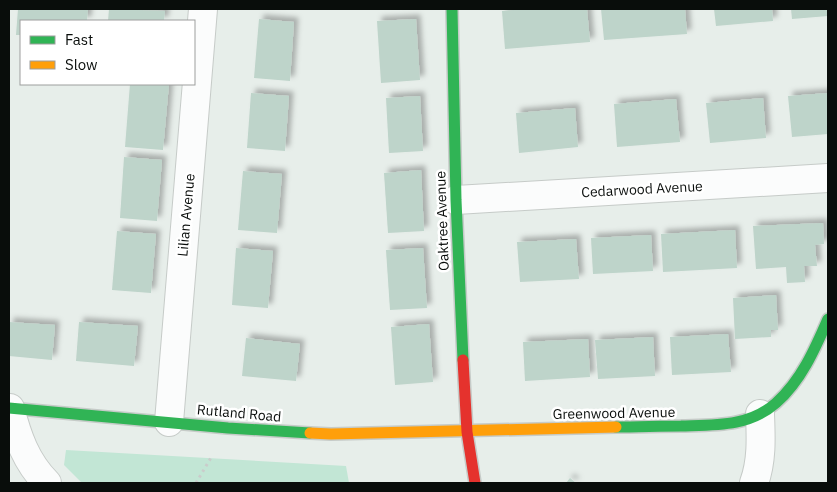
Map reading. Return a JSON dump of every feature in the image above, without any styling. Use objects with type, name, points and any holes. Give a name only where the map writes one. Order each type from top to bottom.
[{"type":"street","name":"Lilian Avenue","points":[[169,422],[203,9]]},
{"type":"street","name":"Oaktree Avenue","points":[[452,9],[456,200],[467,432],[475,483]]},
{"type":"street","name":"Cedarwood Avenue","points":[[456,200],[828,178]]},
{"type":"street","name":"Greenwood Avenue","points":[[467,432],[720,425],[748,420],[760,414],[784,395],[796,380],[811,355],[828,319]]},
{"type":"street","name":"Rutland Road","points":[[9,408],[301,434],[467,432]]},
{"type":"street","points":[[9,408],[26,456],[46,483]]},
{"type":"street","points":[[754,483],[758,471],[761,444],[760,414]]},
{"type":"green space","points":[[66,450],[346,466],[349,483],[82,483],[64,465]]},
{"type":"building","points":[[18,9],[88,9],[87,20],[20,20],[20,35],[16,35]]},
{"type":"building","points":[[109,9],[165,11],[164,20],[108,20]]},
{"type":"building","points":[[587,9],[590,42],[505,49],[502,11]]},
{"type":"building","points":[[601,9],[685,9],[687,34],[604,40]]},
{"type":"building","points":[[714,9],[772,9],[773,21],[716,26]]},
{"type":"building","points":[[791,9],[828,9],[828,16],[792,19]]},
{"type":"building","points":[[259,19],[294,22],[290,81],[254,78]]},
{"type":"building","points":[[416,19],[420,80],[381,83],[377,21]]},
{"type":"building","points":[[130,85],[169,85],[163,150],[125,147]]},
{"type":"building","points":[[251,93],[289,96],[285,151],[247,148]]},
{"type":"building","points":[[828,93],[828,134],[792,137],[788,96]]},
{"type":"building","points":[[420,96],[423,151],[389,153],[386,98]]},
{"type":"building","points":[[763,98],[766,138],[710,143],[706,103]]},
{"type":"building","points":[[676,99],[680,142],[617,147],[614,104]]},
{"type":"building","points":[[575,108],[578,147],[519,153],[516,113]]},
{"type":"building","points":[[124,157],[162,160],[157,221],[120,218]]},
{"type":"building","points":[[421,170],[424,231],[388,233],[384,173]]},
{"type":"building","points":[[243,171],[282,174],[277,233],[238,230]]},
{"type":"building","points":[[823,223],[824,244],[815,245],[817,266],[804,266],[805,282],[787,283],[786,267],[756,269],[753,226]]},
{"type":"building","points":[[735,230],[737,268],[663,272],[661,234]]},
{"type":"building","points":[[117,231],[156,234],[151,293],[112,290]]},
{"type":"building","points":[[651,235],[653,271],[593,274],[591,238]]},
{"type":"building","points":[[576,239],[579,279],[520,282],[517,242]]},
{"type":"building","points":[[236,248],[273,251],[268,308],[232,305]]},
{"type":"building","points":[[423,248],[427,308],[390,310],[386,250]]},
{"type":"building","points":[[776,295],[778,330],[771,330],[771,337],[735,339],[733,298]]},
{"type":"building","points":[[9,322],[55,325],[52,360],[9,356]]},
{"type":"building","points":[[79,322],[138,326],[134,366],[76,361]]},
{"type":"building","points":[[429,324],[433,382],[395,385],[391,327]]},
{"type":"building","points":[[728,334],[731,372],[672,375],[670,337]]},
{"type":"building","points":[[653,337],[655,376],[598,379],[595,340]]},
{"type":"building","points":[[246,338],[300,344],[296,381],[242,376]]},
{"type":"building","points":[[588,339],[590,377],[525,381],[523,342]]},
{"type":"building","points":[[570,478],[576,483],[566,483]]},
{"type":"traffic: fast","points":[[452,9],[456,200],[463,360]]},
{"type":"traffic: fast","points":[[616,427],[719,425],[755,417],[776,403],[793,385],[812,353],[828,319]]},
{"type":"traffic: fast","points":[[9,408],[228,428],[310,433]]},
{"type":"traffic: slow","points":[[310,433],[616,427]]},
{"type":"traffic: jam","points":[[463,360],[467,432],[475,483]]}]
